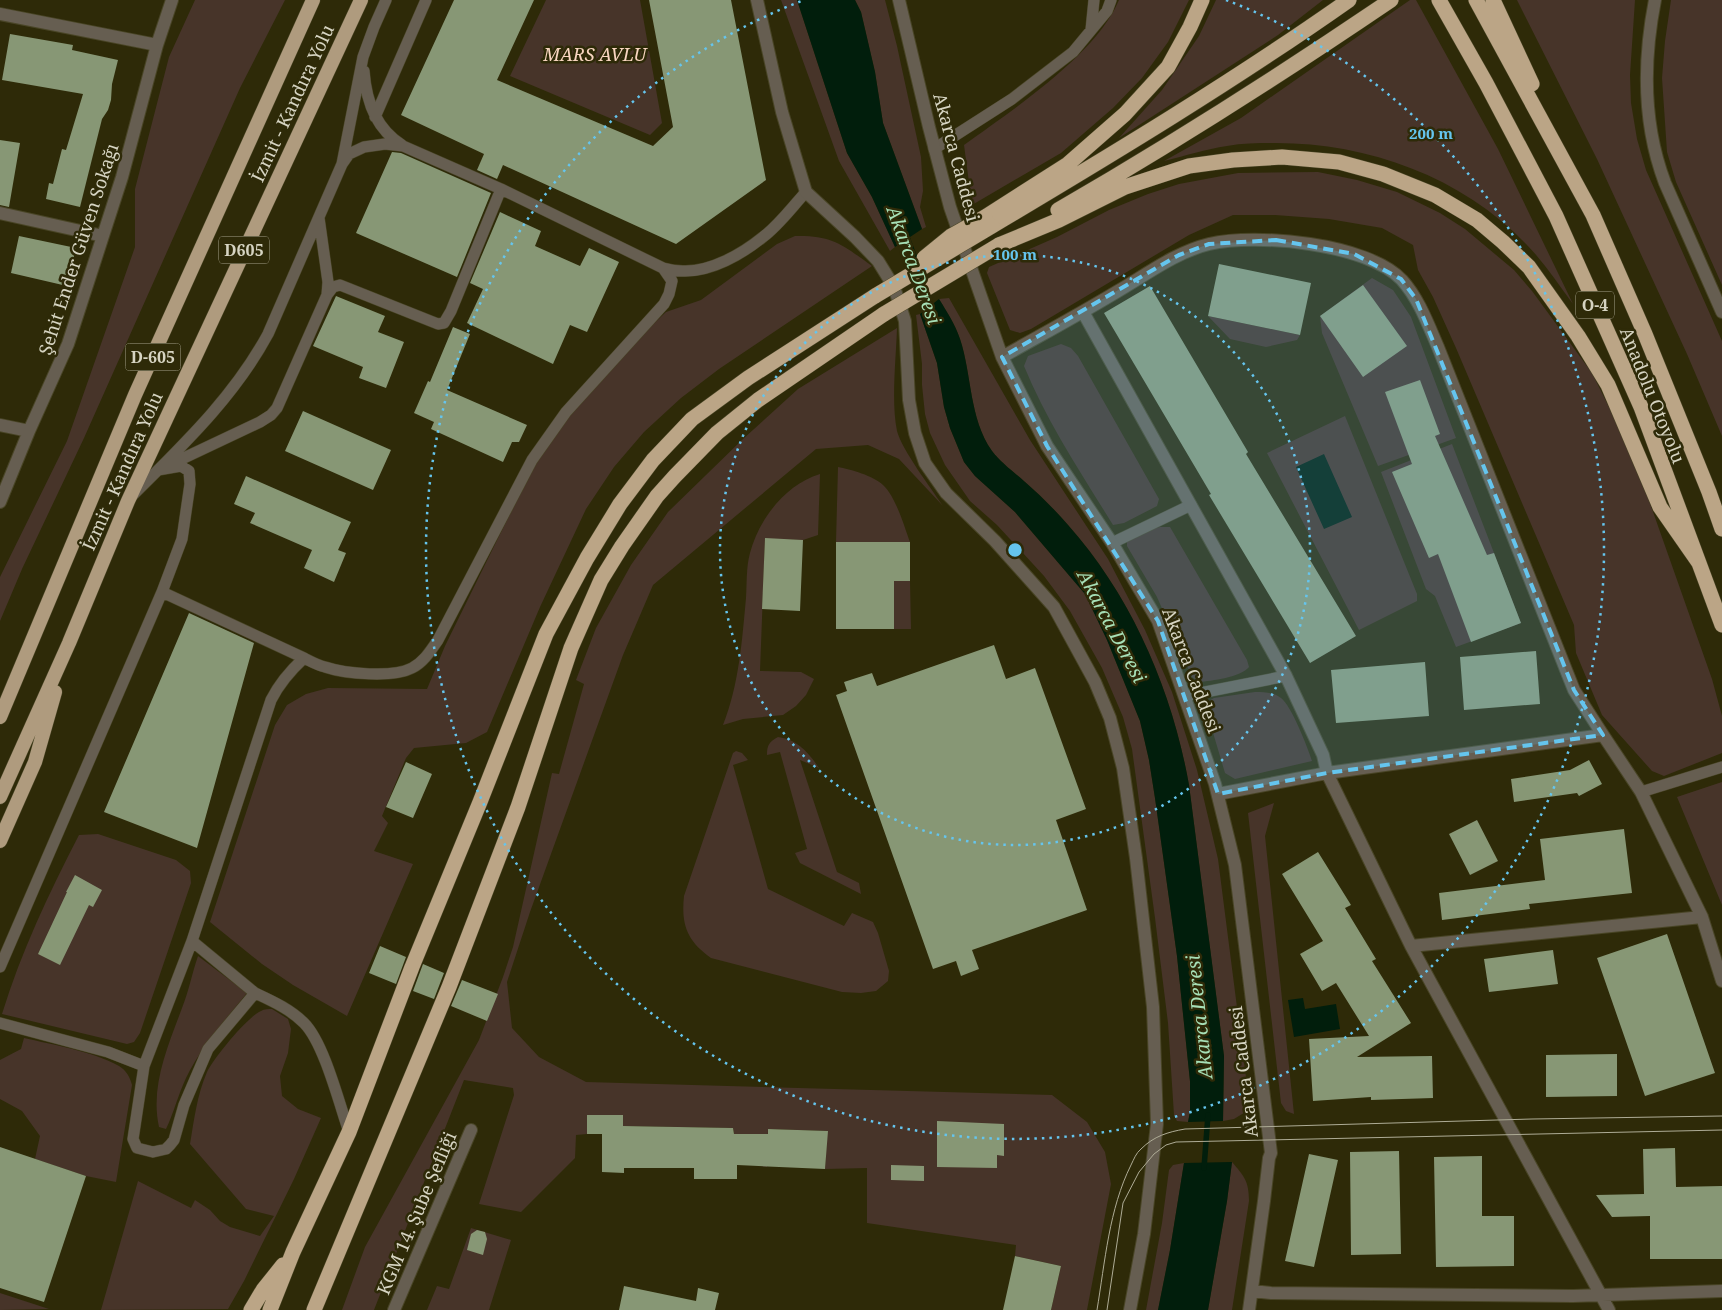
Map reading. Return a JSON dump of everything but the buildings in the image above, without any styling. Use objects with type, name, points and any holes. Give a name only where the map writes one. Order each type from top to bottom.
[{"type":"highway","name":"İzmit - Kandıra Yolu","points":[[0,717],[136,395],[313,0]]},
{"type":"highway","name":"İzmit - Kandıra Yolu","points":[[0,797],[69,642],[128,501],[361,0]]},
{"type":"highway","points":[[988,221],[1068,164],[1125,114],[1168,67],[1190,27],[1202,0]]},
{"type":"highway","points":[[270,1310],[294,1252],[349,1132],[412,968],[546,634],[587,558],[620,504],[653,460],[692,419],[748,378],[875,296],[951,236],[988,221],[1133,142],[1282,47],[1349,0]]},
{"type":"highway","points":[[314,1308],[449,987],[518,807],[571,648],[601,580],[657,496],[717,433],[758,400],[884,314],[1161,149],[1294,66],[1391,0]]},
{"type":"highway","name":"Anadolu Otoyolu","points":[[1439,0],[1486,83],[1556,216],[1641,407],[1722,624]]},
{"type":"highway","name":"Anadolu Otoyolu","points":[[1476,0],[1593,215],[1645,334],[1722,528]]},
{"type":"highway","points":[[1493,0],[1593,215]]},
{"type":"highway","points":[[999,245],[1059,220],[1125,187],[1189,166],[1233,160],[1282,157],[1339,162],[1383,174],[1435,196],[1477,220],[1529,267],[1578,336],[1608,385],[1660,507],[1699,563]]},
{"type":"highway","points":[[0,841],[35,762],[69,642]]},
{"type":"highway","points":[[251,1310],[263,1290],[294,1252]]},
{"type":"street","name":"Şehit Ender Güven Sokağı","points":[[0,502],[68,344],[122,177],[157,45],[172,0]]},
{"type":"street","points":[[757,0],[782,112],[806,192],[856,237],[878,261],[894,287],[905,322],[909,400],[915,433],[925,463],[946,493],[995,541],[1054,608],[1094,682],[1110,718],[1123,768],[1136,858],[1153,1007],[1157,1132],[1144,1234],[1130,1310]]},
{"type":"street","name":"Akarca Caddesi","points":[[899,0],[934,149],[950,207],[1002,357],[1047,446],[1112,543],[1158,621],[1218,794],[1235,865],[1271,1153],[1249,1310]]},
{"type":"street","points":[[1655,0],[1647,70],[1648,106],[1654,148],[1664,183],[1722,312]]},
{"type":"street","points":[[0,14],[157,45]]},
{"type":"street","points":[[0,213],[103,236]]},
{"type":"street","points":[[1002,357],[1179,255],[1209,244],[1276,240],[1312,244],[1354,254],[1385,268],[1401,279],[1416,299],[1438,347],[1574,690],[1602,736],[1641,792],[1702,917],[1722,981]]},
{"type":"street","points":[[1083,312],[1286,676],[1323,755],[1327,773],[1412,946],[1609,1310]]},
{"type":"street","points":[[0,425],[29,431]]},
{"type":"street","points":[[1218,794],[1327,773],[1602,736]]},
{"type":"street","points":[[1412,946],[1702,917]]},
{"type":"street","name":"KGM 14. Şube Şefliği","points":[[394,1310],[471,1130]]},
{"type":"street","points":[[1252,1291],[1573,1296],[1722,1292]]},
{"type":"lane","points":[[128,501],[217,408],[259,350],[272,327],[342,164],[367,44],[386,0]]},
{"type":"lane","points":[[375,117],[426,0]]},
{"type":"lane","points":[[1091,30],[1094,0]]},
{"type":"lane","points":[[934,149],[1012,99],[1073,52],[1107,11],[1112,0]]},
{"type":"lane","points":[[367,44],[364,62],[365,80],[368,97],[375,117],[390,135],[403,146],[502,189],[663,268],[683,271],[699,269],[716,264],[744,250],[765,236],[806,192]]},
{"type":"lane","points":[[342,164],[349,154],[364,147],[384,144],[403,146]]},
{"type":"lane","points":[[326,295],[333,287],[340,286],[438,324],[444,323],[452,311],[502,189]]},
{"type":"lane","points":[[158,470],[260,422],[276,410],[318,319],[326,295],[328,282],[319,218]]},
{"type":"lane","points":[[162,592],[320,666],[360,673],[386,673],[409,670],[414,667],[425,657],[438,640],[532,460],[566,412],[664,304],[672,281],[663,268]]},
{"type":"lane","points":[[0,967],[162,592],[182,539],[190,476],[189,471],[181,466],[158,470]]},
{"type":"lane","points":[[1112,543],[1191,505]]},
{"type":"lane","points":[[255,993],[208,1049],[184,1105],[174,1140],[166,1149],[153,1152],[138,1148],[133,1139],[144,1066],[192,941],[271,700],[284,680],[304,658]]},
{"type":"lane","points":[[1185,696],[1286,676]]},
{"type":"lane","points":[[1641,792],[1722,767]]},
{"type":"lane","points":[[192,941],[255,993],[292,1013],[304,1024],[318,1042],[349,1132]]},
{"type":"lane","points":[[0,1023],[108,1052],[144,1066]]},
{"type":"highlighted area","points":[[1276,240],[1354,254],[1401,279],[1416,299],[1574,690],[1603,735],[1327,773],[1218,794],[1158,621],[1047,446],[1002,357],[1179,255],[1209,244]]},
{"type":"green space","points":[[195,0],[285,0],[240,88],[0,621],[0,577],[67,441],[135,247],[135,189],[169,57]]},
{"type":"green space","name":"MARS AVLU","points":[[546,0],[640,0],[662,123],[650,135],[510,76]]},
{"type":"green space","points":[[781,0],[797,0],[847,153],[872,197],[895,247],[890,251],[839,161]]},
{"type":"green space","points":[[855,0],[885,0],[921,157],[923,191],[920,207],[926,227],[922,229],[883,123],[875,72],[861,12]]},
{"type":"green space","points":[[1119,0],[1189,0],[1168,42],[1142,78],[1113,108],[1061,153],[972,205],[964,145],[1028,98],[1073,61],[1108,21]]},
{"type":"green space","points":[[1216,0],[1323,0],[1278,35],[1119,138],[1162,90],[1199,36]]},
{"type":"green space","points":[[1410,0],[1416,0],[1498,149],[1573,304],[1533,251],[1501,220],[1473,200],[1411,168],[1379,157],[1345,149],[1276,143],[1233,145],[1164,161],[1241,118]]},
{"type":"green space","points":[[1517,0],[1635,0],[1630,75],[1631,103],[1637,139],[1646,170],[1722,341],[1722,436],[1687,354],[1597,159]]},
{"type":"green space","points":[[1671,0],[1722,0],[1722,285],[1676,182],[1667,152],[1662,78]]},
{"type":"green space","points":[[1318,172],[1357,180],[1397,192],[1440,213],[1465,229],[1514,270],[1532,291],[1592,373],[1613,415],[1646,492],[1712,679],[1722,716],[1722,753],[1664,776],[1652,771],[1602,715],[1576,653],[1574,625],[1456,348],[1433,297],[1418,270],[1413,245],[1382,228],[1329,219],[1275,215],[1233,215],[1189,235],[1031,329],[1020,333],[1010,330],[987,273],[989,267],[1057,237],[1109,210],[1179,184],[1238,173]]},
{"type":"green space","points":[[795,236],[819,237],[836,243],[853,252],[872,266],[719,369],[681,398],[644,432],[614,467],[586,509],[540,607],[487,732],[466,743],[414,748],[406,758],[382,816],[388,823],[374,851],[413,864],[347,1016],[293,985],[262,964],[210,922],[275,725],[287,705],[306,694],[328,688],[427,689],[445,646],[533,467],[563,424],[632,344],[666,312],[701,300],[777,244]]},
{"type":"green space","points":[[1372,278],[1393,290],[1411,317],[1456,438],[1378,466],[1322,333],[1320,316]]},
{"type":"green space","points":[[949,298],[1030,440],[1108,559],[1145,630],[1172,692],[1197,770],[1218,859],[1249,1101],[1247,1111],[1234,1119],[1223,1121],[1224,1056],[1189,785],[1172,714],[1146,646],[1112,583],[1068,525],[1036,492],[1003,463],[992,451],[985,438],[975,411],[960,339],[939,299]]},
{"type":"green space","points":[[920,314],[937,363],[944,407],[950,428],[964,462],[975,476],[1015,512],[1085,594],[1107,640],[1140,721],[1155,798],[1177,956],[1190,1081],[1190,1112],[1188,1122],[1177,1121],[1174,1115],[1168,1023],[1155,918],[1132,749],[1123,717],[1102,668],[1070,611],[1044,576],[997,525],[970,501],[945,465],[930,433],[925,414],[922,364],[916,315]]},
{"type":"green space","points":[[1208,316],[1300,335],[1297,340],[1266,347],[1230,339]]},
{"type":"green space","points":[[897,328],[894,394],[897,431],[911,458],[943,506],[899,459],[868,445],[816,449],[653,585],[623,655],[530,912],[507,982],[512,1028],[539,1057],[586,1082],[1052,1095],[1087,1122],[1105,1152],[1111,1184],[1087,1310],[1051,1310],[1061,1266],[1015,1256],[1016,1245],[867,1223],[867,1168],[825,1169],[827,1131],[768,1129],[767,1167],[755,1165],[734,1134],[733,1128],[623,1126],[623,1115],[587,1115],[587,1134],[576,1135],[575,1158],[521,1212],[479,1204],[514,1095],[513,1088],[464,1080],[374,1310],[342,1310],[365,1247],[479,1040],[513,947],[552,773],[559,774],[584,684],[576,680],[596,628],[631,565],[668,512],[798,389]]},
{"type":"green space","points":[[1061,344],[1071,348],[1078,356],[1159,499],[1157,506],[1124,523],[1113,525],[1054,427],[1024,366],[1028,356]]},
{"type":"green space","points":[[1345,416],[1417,594],[1417,601],[1359,630],[1267,453]]},
{"type":"green space","points":[[1452,444],[1521,623],[1456,647],[1435,596],[1426,589],[1381,472]]},
{"type":"green space","points":[[838,467],[868,476],[888,490],[896,504],[910,542],[836,542]]},
{"type":"green space","points":[[820,474],[818,535],[803,540],[765,539],[760,671],[801,672],[814,679],[806,695],[796,706],[783,715],[743,719],[723,725],[733,694],[739,663],[748,564],[754,540],[767,516],[785,494],[808,479]]},
{"type":"green space","points":[[1170,527],[1247,660],[1249,667],[1240,673],[1225,678],[1199,682],[1192,677],[1157,597],[1127,546],[1127,541],[1151,529]]},
{"type":"green space","points":[[894,581],[910,581],[911,629],[894,629]]},
{"type":"green space","points":[[1255,692],[1275,695],[1285,702],[1299,727],[1312,761],[1235,779],[1225,773],[1206,709],[1207,702],[1214,698]]},
{"type":"green space","points":[[778,737],[797,744],[811,757],[819,768],[800,760],[837,872],[859,883],[861,894],[800,863],[795,853],[807,849],[780,752],[767,755],[769,744]]},
{"type":"green space","points":[[736,751],[742,753],[748,760],[733,765],[768,889],[844,926],[852,913],[873,922],[889,971],[888,981],[876,991],[861,993],[842,992],[711,958],[691,939],[685,924],[684,896],[733,753]]},
{"type":"green space","points":[[1722,782],[1722,905],[1677,797]]},
{"type":"green space","points":[[1274,803],[1265,836],[1294,1114],[1286,1111],[1281,1103],[1248,813]]},
{"type":"green space","points":[[98,834],[176,860],[190,871],[191,883],[140,1033],[134,1042],[127,1044],[2,1014],[36,923],[79,835]]},
{"type":"green space","points":[[198,956],[247,993],[199,1055],[183,1084],[166,1129],[159,1127],[157,1096],[159,1081],[166,1052]]},
{"type":"green space","points":[[272,1009],[288,1019],[291,1029],[288,1053],[280,1076],[282,1096],[298,1109],[321,1118],[294,1179],[244,1281],[228,1309],[101,1310],[138,1181],[191,1208],[195,1200],[230,1227],[260,1236],[274,1216],[246,1209],[190,1144],[198,1099],[207,1072],[231,1038],[248,1021],[262,1010]]},
{"type":"green space","points":[[24,1038],[97,1056],[119,1066],[127,1074],[132,1085],[116,1182],[86,1176],[35,1159],[40,1136],[22,1111],[0,1099],[0,1060],[21,1049]]},
{"type":"green space","points":[[1232,1162],[1245,1179],[1249,1201],[1232,1310],[1208,1310],[1227,1201]]},
{"type":"green space","points":[[1184,1163],[1158,1310],[1146,1310],[1162,1223],[1169,1170],[1173,1165]]},
{"type":"green space","points":[[471,1228],[511,1240],[489,1310],[427,1310],[437,1286],[449,1289]]},
{"type":"green space","points":[[0,1293],[49,1309],[0,1310]]},
{"type":"water","points":[[797,0],[855,0],[861,12],[875,72],[883,123],[922,229],[895,247],[872,197],[847,153]]},
{"type":"water","points":[[939,299],[960,339],[979,425],[992,451],[1068,525],[1112,583],[1146,646],[1172,714],[1189,785],[1224,1056],[1223,1121],[1188,1122],[1190,1112],[1190,1081],[1177,956],[1155,798],[1140,721],[1107,640],[1085,594],[1015,512],[975,476],[964,462],[950,428],[944,407],[937,363],[920,314]]},
{"type":"water","points":[[1324,454],[1352,517],[1324,529],[1296,467]]},
{"type":"water","points":[[1303,998],[1305,1009],[1336,1004],[1340,1029],[1294,1037],[1288,1000]]},
{"type":"water","points":[[1232,1162],[1208,1310],[1158,1310],[1184,1163]]},
{"type":"waterway","name":"Akarca Deresi","points":[[905,232],[922,277],[932,311]]},
{"type":"waterway","name":"Akarca Deresi","points":[[1204,1168],[1208,1115]]},
{"type":"tram line","points":[[1097,1310],[1109,1236],[1124,1182],[1139,1151],[1151,1141],[1167,1133],[1185,1129],[1532,1119],[1722,1116]]},
{"type":"tram line","points":[[1107,1310],[1123,1203],[1139,1172],[1154,1154],[1166,1145],[1176,1142],[1722,1130]]}]
